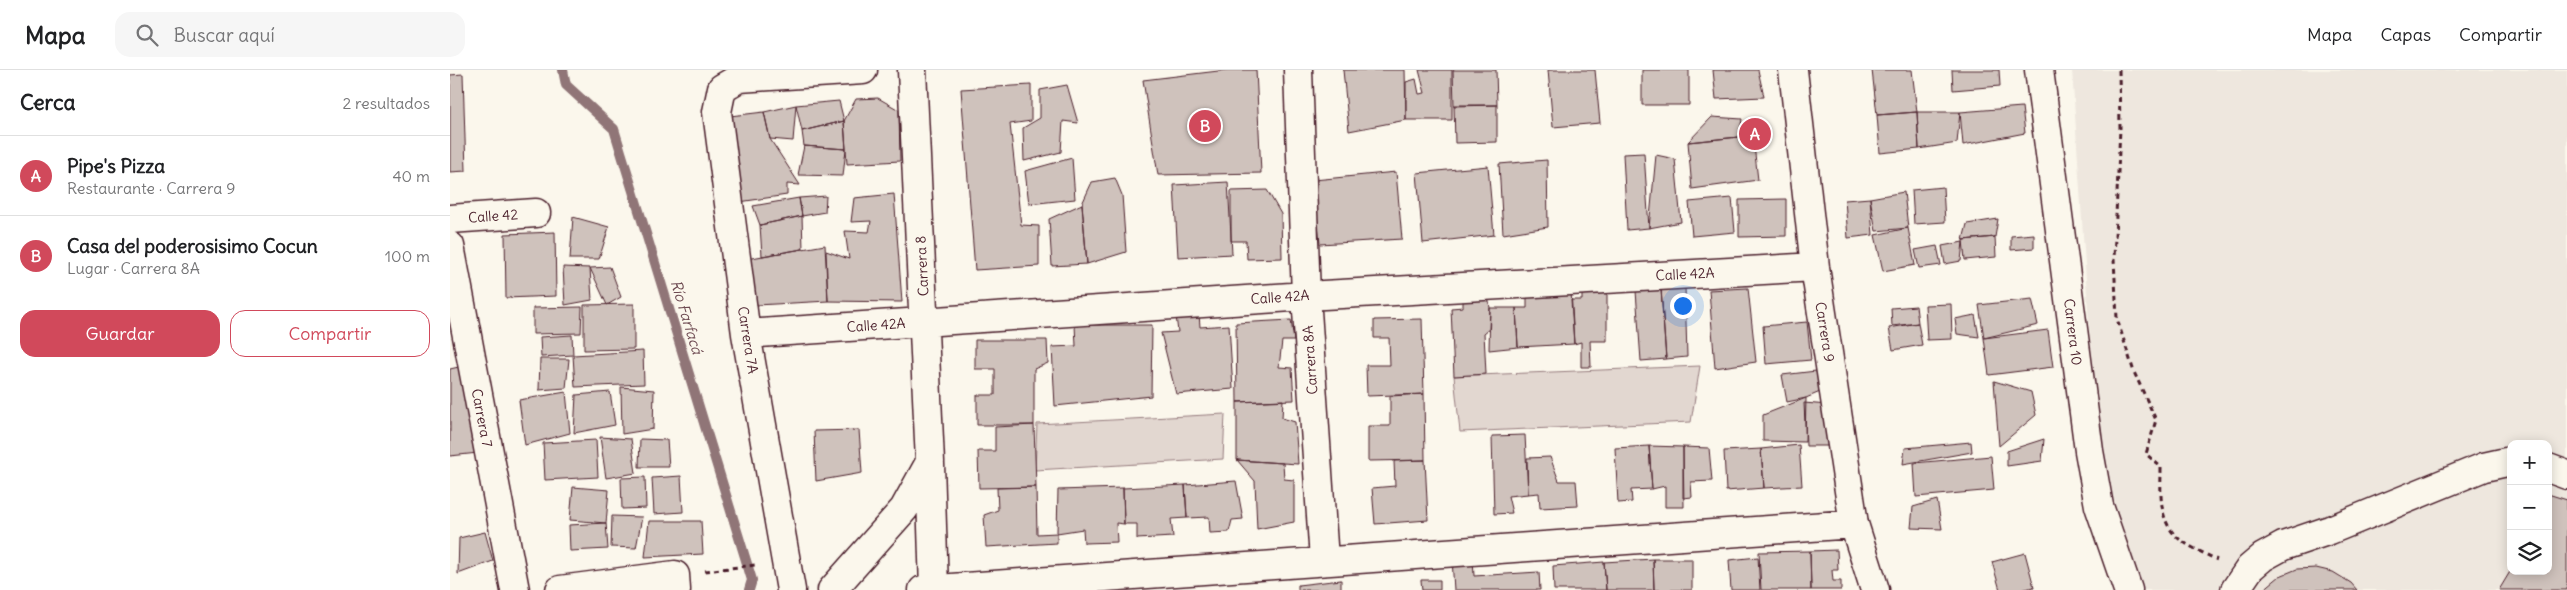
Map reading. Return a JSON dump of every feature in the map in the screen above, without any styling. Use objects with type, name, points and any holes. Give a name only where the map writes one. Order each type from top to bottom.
[{"type":"street","name":"Carrera 7A","points":[[791,590],[746,334],[717,112],[722,88],[739,78],[863,70]]},
{"type":"street","name":"Carrera 8","points":[[912,70],[930,462],[929,589]]},
{"type":"street","name":"Carrera 8A","points":[[1298,70],[1306,296],[1324,560]]},
{"type":"street","name":"Carrera 9","points":[[1793,70],[1815,267],[1854,524],[1875,590]]},
{"type":"street","name":"Carrera 10","points":[[2039,70],[2089,451],[2099,506],[2128,590]]},
{"type":"street","name":"Calle 42","points":[[450,219],[536,213]]},
{"type":"street","name":"Carrera 7","points":[[450,246],[515,590]]},
{"type":"street","name":"Calle 42A","points":[[746,334],[1306,296],[1815,267]]},
{"type":"street","points":[[832,590],[904,509],[930,462]]},
{"type":"street","points":[[2235,590],[2250,568],[2263,557],[2283,546],[2330,530],[2484,467],[2507,462]]},
{"type":"street","points":[[2552,469],[2567,475]]},
{"type":"street","points":[[929,589],[1854,524]]},
{"type":"street","points":[[560,590],[683,579]]},
{"type":"path","points":[[2119,70],[2120,128],[2114,259],[2118,319],[2134,372],[2156,420],[2146,454],[2161,467],[2160,499],[2164,517],[2174,535],[2220,562]]},
{"type":"path","points":[[683,579],[764,564]]},
{"type":"shaded area","points":[[2072,70],[2567,70],[2567,590],[2136,590],[2098,460]]},
{"type":"shaded area","points":[[1700,366],[1691,422],[1460,432],[1454,376]]},
{"type":"shaded area","points":[[1225,414],[1223,459],[1035,470],[1037,424]]},
{"type":"building","points":[[1227,70],[1256,70],[1261,173],[1158,175],[1143,80]]},
{"type":"building","points":[[1343,70],[1405,70],[1406,120],[1349,131]]},
{"type":"building","points":[[1419,70],[1452,70],[1452,120],[1406,120],[1406,82],[1416,79],[1419,94],[1425,93]]},
{"type":"building","points":[[1453,70],[1496,70],[1497,105],[1454,106]]},
{"type":"building","points":[[1548,70],[1595,70],[1600,123],[1553,127]]},
{"type":"building","points":[[1642,70],[1689,70],[1689,105],[1642,105]]},
{"type":"building","points":[[1713,70],[1758,70],[1764,97],[1716,99]]},
{"type":"building","points":[[1872,70],[1912,70],[1917,112],[1877,115]]},
{"type":"building","points":[[1952,70],[1999,70],[2000,86],[1953,90]]},
{"type":"building","points":[[463,74],[466,171],[450,172],[450,75]]},
{"type":"building","points":[[1031,85],[1031,121],[1010,124],[1021,225],[1039,226],[1039,266],[975,270],[961,89]]},
{"type":"building","points":[[1067,85],[1078,123],[1063,121],[1061,152],[1024,161],[1023,128],[1040,118],[1040,90]]},
{"type":"building","points":[[878,98],[899,110],[900,161],[847,164],[844,121],[856,99]]},
{"type":"building","points":[[839,101],[844,121],[802,131],[796,105]]},
{"type":"building","points":[[796,105],[793,141],[770,139],[764,112]]},
{"type":"building","points":[[1454,105],[1497,105],[1497,142],[1455,143]]},
{"type":"building","points":[[2022,107],[2025,133],[1963,145],[1960,112]]},
{"type":"building","points":[[764,112],[770,139],[800,185],[787,184],[787,195],[739,202],[730,116]]},
{"type":"building","points":[[1917,112],[1919,149],[1880,153],[1877,115]]},
{"type":"building","points":[[1917,112],[1960,112],[1957,143],[1919,149]]},
{"type":"building","points":[[1712,117],[1742,119],[1739,137],[1688,142]]},
{"type":"building","points":[[844,121],[846,149],[804,146],[802,131]]},
{"type":"building","points":[[1753,137],[1758,180],[1692,189],[1688,142]]},
{"type":"building","points":[[804,146],[846,149],[843,176],[798,175]]},
{"type":"building","points":[[1644,153],[1649,228],[1627,230],[1623,154]]},
{"type":"building","points":[[1656,155],[1675,159],[1681,222],[1649,228]]},
{"type":"building","points":[[1072,158],[1075,199],[1029,204],[1025,171]]},
{"type":"building","points":[[1547,160],[1548,227],[1503,234],[1499,164]]},
{"type":"building","points":[[1488,166],[1494,235],[1423,243],[1417,173]]},
{"type":"building","points":[[1396,172],[1402,239],[1320,244],[1314,180]]},
{"type":"building","points":[[1115,178],[1122,195],[1126,252],[1087,264],[1082,204],[1092,182]]},
{"type":"building","points":[[1228,182],[1232,254],[1178,257],[1174,185]]},
{"type":"building","points":[[1943,187],[1945,222],[1914,224],[1912,190]]},
{"type":"building","points":[[1267,190],[1281,214],[1282,258],[1247,259],[1246,241],[1231,241],[1231,191]]},
{"type":"building","points":[[1904,192],[1908,228],[1876,231],[1870,198]]},
{"type":"building","points":[[894,194],[902,302],[828,301],[826,251],[849,259],[845,231],[869,232],[871,221],[851,222],[854,198]]},
{"type":"building","points":[[826,196],[825,212],[802,216],[799,198]]},
{"type":"building","points":[[799,198],[802,216],[760,225],[753,206]]},
{"type":"building","points":[[1732,198],[1735,232],[1692,236],[1689,202]]},
{"type":"building","points":[[1870,198],[1873,235],[1848,238],[1845,200]]},
{"type":"building","points":[[1786,199],[1786,236],[1739,237],[1739,200]]},
{"type":"building","points":[[1082,204],[1087,264],[1052,266],[1049,219]]},
{"type":"building","points":[[802,216],[803,249],[762,256],[760,225]]},
{"type":"building","points":[[573,217],[609,227],[599,259],[570,259]]},
{"type":"building","points":[[1998,219],[1995,237],[1963,240],[1967,224]]},
{"type":"building","points":[[1908,228],[1915,265],[1883,271],[1875,235]]},
{"type":"building","points":[[555,232],[556,296],[506,298],[505,234]]},
{"type":"building","points":[[2034,234],[2034,248],[2011,250],[2011,236]]},
{"type":"building","points":[[1995,237],[1996,257],[1965,260],[1963,240]]},
{"type":"building","points":[[1963,242],[1961,261],[1945,264],[1942,246]]},
{"type":"building","points":[[825,245],[828,301],[757,305],[746,259]]},
{"type":"building","points":[[1937,246],[1941,265],[1919,268],[1915,250]]},
{"type":"building","points":[[563,267],[590,268],[592,300],[565,305]]},
{"type":"building","points":[[610,267],[621,297],[607,305],[590,268]]},
{"type":"building","points":[[1582,284],[1607,284],[1607,341],[1590,341],[1591,367],[1581,367],[1581,342],[1574,344],[1571,300],[1582,300]]},
{"type":"building","points":[[1685,287],[1687,357],[1666,359],[1661,289]]},
{"type":"building","points":[[1748,288],[1756,362],[1715,368],[1709,290]]},
{"type":"building","points":[[1661,289],[1666,359],[1641,361],[1636,291]]},
{"type":"building","points":[[1487,290],[1490,308],[1489,329],[1484,333],[1486,374],[1454,376],[1451,308],[1463,307],[1463,291]]},
{"type":"building","points":[[1571,290],[1574,344],[1518,347],[1516,308],[1527,308],[1527,293]]},
{"type":"building","points":[[2032,299],[2038,325],[1984,338],[1979,305]]},
{"type":"building","points":[[634,304],[634,349],[584,350],[584,305]]},
{"type":"building","points":[[1951,304],[1952,339],[1927,340],[1925,305]]},
{"type":"building","points":[[1916,306],[1918,323],[1892,326],[1891,308]]},
{"type":"building","points":[[582,307],[581,333],[533,334],[533,308]]},
{"type":"building","points":[[1490,308],[1516,308],[1518,347],[1489,350]]},
{"type":"building","points":[[1199,314],[1200,327],[1229,325],[1233,389],[1176,394],[1161,333],[1178,332],[1176,316]]},
{"type":"building","points":[[1975,315],[1979,337],[1957,334],[1955,319]]},
{"type":"building","points":[[1422,319],[1424,394],[1367,396],[1366,365],[1390,365],[1389,338],[1374,338],[1374,320]]},
{"type":"building","points":[[1291,320],[1294,341],[1282,341],[1279,367],[1292,368],[1294,400],[1237,402],[1236,323]]},
{"type":"building","points":[[1807,322],[1811,360],[1766,364],[1763,326]]},
{"type":"building","points":[[1918,323],[1922,345],[1893,350],[1889,328]]},
{"type":"building","points":[[1075,325],[1152,325],[1151,396],[1055,406],[1052,347],[1076,346]]},
{"type":"building","points":[[2048,330],[2053,367],[1989,375],[1984,338]]},
{"type":"building","points":[[572,335],[573,355],[541,357],[540,337]]},
{"type":"building","points":[[975,340],[1047,340],[1048,363],[1034,369],[1034,425],[977,425],[977,395],[995,395],[995,369],[975,369]]},
{"type":"building","points":[[643,351],[644,384],[575,387],[573,355]]},
{"type":"building","points":[[540,359],[569,359],[566,388],[539,390]]},
{"type":"building","points":[[463,366],[478,453],[450,456],[450,369]]},
{"type":"building","points":[[1816,371],[1820,392],[1806,398],[1787,402],[1782,375]]},
{"type":"building","points":[[1994,381],[2031,392],[2036,415],[1999,446]]},
{"type":"building","points":[[621,387],[654,390],[653,429],[622,434]]},
{"type":"building","points":[[566,392],[570,433],[525,445],[519,400]]},
{"type":"building","points":[[610,392],[615,425],[574,433],[576,395]]},
{"type":"building","points":[[1424,394],[1425,460],[1368,461],[1368,426],[1390,426],[1390,396]]},
{"type":"building","points":[[1806,398],[1805,442],[1763,441],[1763,415]]},
{"type":"building","points":[[1283,400],[1282,418],[1295,422],[1298,464],[1237,460],[1237,402]]},
{"type":"building","points":[[1804,403],[1828,405],[1833,446],[1806,446]]},
{"type":"building","points":[[1034,425],[1036,487],[979,488],[978,451],[995,451],[995,427]]},
{"type":"building","points":[[859,430],[862,473],[816,481],[814,431]]},
{"type":"building","points":[[1525,435],[1528,494],[1508,496],[1512,513],[1494,514],[1492,436]]},
{"type":"building","points":[[600,437],[631,439],[636,473],[606,478]]},
{"type":"building","points":[[640,439],[667,440],[669,467],[639,467]]},
{"type":"building","points":[[2044,439],[2042,461],[2007,466],[2007,451]]},
{"type":"building","points":[[596,440],[598,477],[545,480],[543,443]]},
{"type":"building","points":[[1971,442],[1972,452],[1903,464],[1905,448]]},
{"type":"building","points":[[1799,445],[1802,486],[1764,488],[1761,449]]},
{"type":"building","points":[[1649,446],[1683,447],[1684,507],[1665,507],[1665,486],[1652,489]]},
{"type":"building","points":[[1649,446],[1652,489],[1631,490],[1632,502],[1618,503],[1615,448]]},
{"type":"building","points":[[1683,447],[1709,448],[1712,481],[1691,482],[1692,497],[1683,498]]},
{"type":"building","points":[[1761,449],[1764,488],[1726,491],[1724,451]]},
{"type":"building","points":[[1991,456],[1994,490],[1916,497],[1914,463]]},
{"type":"building","points":[[1550,457],[1559,481],[1576,481],[1578,506],[1540,508],[1539,493],[1528,494],[1527,458]]},
{"type":"building","points":[[1237,460],[1283,463],[1284,479],[1294,480],[1294,522],[1257,529],[1255,481]]},
{"type":"building","points":[[1425,460],[1428,520],[1375,524],[1372,488],[1395,486],[1394,461]]},
{"type":"building","points":[[681,476],[683,512],[654,514],[652,478]]},
{"type":"building","points":[[645,477],[646,508],[622,509],[621,478]]},
{"type":"building","points":[[1236,481],[1243,519],[1232,520],[1229,532],[1210,533],[1209,517],[1187,518],[1185,485]]},
{"type":"building","points":[[1185,485],[1187,518],[1171,519],[1173,537],[1137,539],[1137,524],[1124,524],[1123,488]]},
{"type":"building","points":[[573,487],[609,490],[606,523],[570,520]]},
{"type":"building","points":[[1036,487],[1037,534],[1057,533],[1057,543],[986,547],[984,515],[998,510],[997,488]]},
{"type":"building","points":[[1123,488],[1124,524],[1116,523],[1117,542],[1084,543],[1083,529],[1057,533],[1058,490]]},
{"type":"building","points":[[2552,495],[2567,500],[2567,590],[2499,590],[2508,575],[2552,575]]},
{"type":"building","points":[[1937,500],[1942,529],[1911,528],[1913,507]]},
{"type":"building","points":[[612,516],[642,517],[636,548],[611,547]]},
{"type":"building","points":[[649,521],[701,521],[703,554],[645,557]]},
{"type":"building","points":[[606,523],[608,549],[570,551],[569,525]]},
{"type":"building","points":[[485,532],[493,561],[458,574],[459,538]]},
{"type":"building","points":[[1837,550],[1838,570],[1832,570],[1833,581],[1841,581],[1841,590],[1811,590],[1810,551]]},
{"type":"building","points":[[1810,551],[1811,590],[1761,590],[1759,552]]},
{"type":"building","points":[[2025,553],[2034,587],[2021,590],[2000,590],[1992,562]]},
{"type":"building","points":[[1758,557],[1760,590],[1731,590],[1729,560]]},
{"type":"building","points":[[1473,558],[1474,576],[1539,572],[1540,590],[1454,590],[1452,559]]},
{"type":"building","points":[[1653,559],[1654,590],[1606,590],[1604,562]]},
{"type":"building","points":[[1653,559],[1692,559],[1692,590],[1654,590]]},
{"type":"building","points":[[1604,562],[1606,590],[1554,590],[1553,566]]},
{"type":"building","points":[[2316,568],[2333,572],[2351,583],[2357,590],[2263,590],[2280,576],[2297,569]]},
{"type":"building","points":[[1341,580],[1341,590],[1298,590],[1298,585]]},
{"type":"building","points":[[1421,580],[1440,580],[1440,590],[1422,590]]},
{"type":"waterway","name":"Río Farfacá","points":[[563,70],[566,85],[614,129],[752,580],[749,590]]},
{"type":"place","name":"Casa del poderosisimo Cocun","points":[[1205,126]]},
{"type":"place","name":"Pipe's Pizza","points":[[1755,134]]}]
